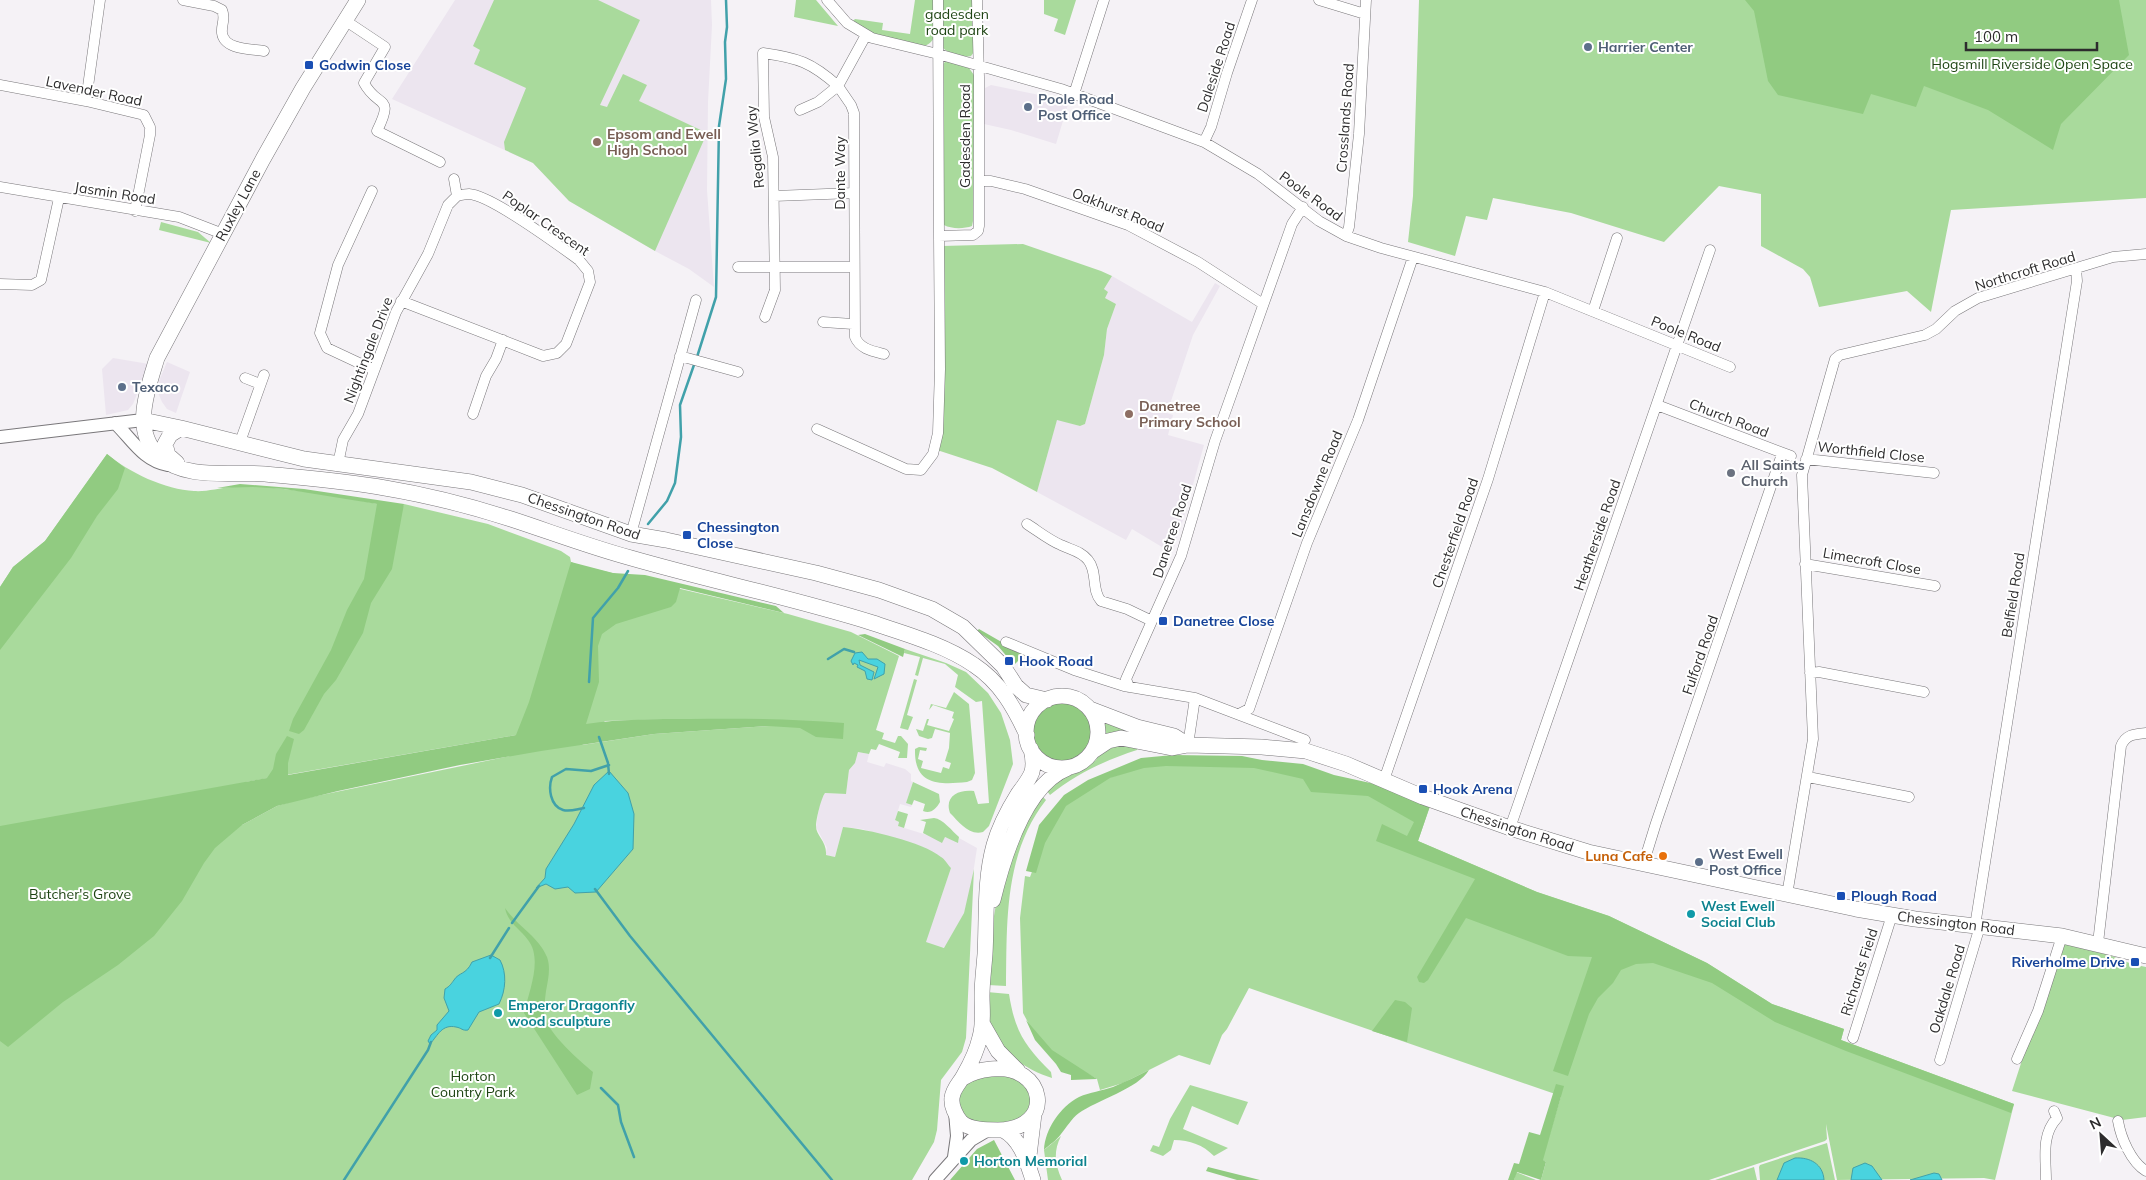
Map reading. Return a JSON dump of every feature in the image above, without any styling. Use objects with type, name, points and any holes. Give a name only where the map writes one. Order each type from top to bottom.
[{"type":"main road","name":"Ruxley Lane","points":[[143,420],[148,390],[158,358],[303,88],[358,0]]},
{"type":"main road","name":"Chessington Road","points":[[1031,750],[1027,735],[1007,698],[990,677],[973,664],[918,639],[835,611],[619,555],[475,508],[422,496],[332,481],[262,474],[221,474],[173,466],[158,456],[150,446],[146,437],[143,420],[304,459],[470,482],[522,495],[631,534],[816,573],[879,590],[932,609],[968,630],[993,655],[1016,686],[1026,695],[1047,700],[1062,696],[1070,697],[1090,709],[1137,727],[1174,736],[1188,744]]},
{"type":"main road","points":[[181,428],[170,435],[165,444],[166,450],[168,456],[189,470]]},
{"type":"main road","points":[[1027,735],[1032,714],[1047,700]]},
{"type":"main road","points":[[1090,709],[1094,715],[1098,730],[1093,751]]},
{"type":"main road","name":"Chessington Road","points":[[1076,765],[1108,741],[1121,738],[1172,748],[1188,744],[1306,751],[1346,764],[1423,797],[1510,828],[1588,852],[1787,895],[1892,915],[2062,936],[2098,943],[2146,956]]},
{"type":"main road","points":[[1031,750],[1041,762],[1050,767],[1064,768],[1076,765]]},
{"type":"main road","points":[[1031,750],[1033,764],[1030,776],[1004,820],[994,845],[987,882],[982,1023],[976,1051],[963,1078],[953,1093],[954,1109],[958,1118],[965,1125],[995,1130],[1017,1141],[1033,1180]]},
{"type":"main road","points":[[986,930],[1006,854],[1016,828],[1044,785],[1058,773],[1076,765]]},
{"type":"main road","points":[[982,1023],[998,1051],[1021,1074]]},
{"type":"main road","points":[[963,1078],[975,1071],[995,1068],[1011,1069],[1030,1080],[1036,1090],[1038,1102],[1034,1114],[1028,1164]]},
{"type":"main road","points":[[995,1130],[1022,1126],[1034,1114]]},
{"type":"street","points":[[86,101],[100,0]]},
{"type":"street","points":[[183,0],[214,6],[222,10],[224,22],[222,33],[225,41],[230,45],[264,51]]},
{"type":"street","name":"Poole Road","points":[[827,0],[847,23],[866,35],[888,44],[938,54],[1074,94],[1204,142],[1258,174],[1319,221],[1346,236],[1413,257],[1545,292],[1730,367]]},
{"type":"street","name":"Gadesden Road","points":[[817,429],[906,469],[921,470],[926,466],[933,454],[938,433],[940,369],[938,0]]},
{"type":"street","name":"Gadesden Road","points":[[939,236],[973,235],[978,231],[979,67],[977,0]]},
{"type":"street","points":[[1074,94],[1104,0]]},
{"type":"street","name":"Daleside Road","points":[[1204,142],[1211,127],[1252,0]]},
{"type":"street","points":[[1318,0],[1365,14]]},
{"type":"street","name":"Crosslands Road","points":[[1346,236],[1349,226],[1359,134],[1366,0]]},
{"type":"street","points":[[346,21],[385,47],[364,83],[386,107],[386,113],[377,131],[440,162]]},
{"type":"street","points":[[800,110],[818,102],[838,86],[866,35]]},
{"type":"street","name":"Dante Way","points":[[763,53],[793,57],[809,64],[838,86],[851,105],[854,113],[853,324],[858,343],[871,351],[884,354]]},
{"type":"street","name":"Regalia Way","points":[[763,53],[764,117],[773,157],[774,196],[775,290],[766,317]]},
{"type":"street","name":"Lavender Road","points":[[0,85],[138,112],[147,118],[150,135],[135,211]]},
{"type":"street","points":[[454,179],[457,196]]},
{"type":"street","name":"Oakhurst Road","points":[[979,181],[991,181],[1024,189],[1128,225],[1198,262],[1263,304]]},
{"type":"street","name":"Jasmin Road","points":[[0,187],[179,217],[223,234]]},
{"type":"street","points":[[372,191],[338,265],[320,333],[327,348],[374,370]]},
{"type":"street","points":[[774,196],[853,193]]},
{"type":"street","name":"Poplar Crescent","points":[[401,301],[543,356],[562,350],[590,282],[588,271],[579,260],[498,206],[474,195],[457,196]]},
{"type":"street","name":"Nightingale Drive","points":[[338,464],[343,440],[358,414],[401,301],[428,254],[448,204],[457,196]]},
{"type":"street","points":[[0,284],[32,285],[41,280],[59,198]]},
{"type":"street","name":"Danetree Road","points":[[1129,687],[1126,679],[1181,556],[1215,442],[1263,304],[1292,224],[1303,207]]},
{"type":"street","points":[[1593,311],[1617,238]]},
{"type":"street","name":"Heatherside Road","points":[[1510,828],[1710,250]]},
{"type":"street","name":"Northcroft Road","points":[[1806,459],[1835,359],[1840,356],[1925,335],[1955,311],[1978,298],[2113,257],[2146,254]]},
{"type":"street","name":"Lansdowne Road","points":[[1239,714],[1250,709],[1307,543],[1358,420],[1413,257]]},
{"type":"street","points":[[738,267],[854,267]]},
{"type":"street","name":"Belfield Road","points":[[1978,926],[2078,282],[2076,269]]},
{"type":"street","name":"Chesterfield Road","points":[[1384,780],[1488,478],[1545,292]]},
{"type":"street","points":[[631,534],[696,300]]},
{"type":"street","points":[[823,322],[853,324]]},
{"type":"street","points":[[473,414],[486,376],[496,359],[503,340]]},
{"type":"street","points":[[680,356],[738,372]]},
{"type":"street","points":[[240,442],[262,380],[245,378]]},
{"type":"street","name":"Church Road","points":[[1657,405],[1787,455]]},
{"type":"street","name":"Chessington Road","points":[[0,437],[143,420]]},
{"type":"street","name":"Chessington Road","points":[[114,423],[140,451],[159,463],[173,466]]},
{"type":"street","name":"Fulford Road","points":[[1643,865],[1656,823],[1787,455]]},
{"type":"street","points":[[1787,895],[1813,739],[1802,492],[1802,475],[1806,459]]},
{"type":"street","name":"Worthfield Close","points":[[1806,459],[1934,473]]},
{"type":"street","points":[[1027,524],[1062,546],[1080,552],[1088,560],[1095,576],[1098,598],[1101,601],[1127,609],[1152,621]]},
{"type":"street","name":"Limecroft Close","points":[[1805,564],[1935,586]]},
{"type":"street","points":[[1006,642],[1074,670],[1129,687],[1195,698],[1304,740]]},
{"type":"street","points":[[1810,672],[1819,672],[1924,692]]},
{"type":"street","points":[[1188,744],[1195,698]]},
{"type":"street","points":[[2098,943],[2121,746],[2129,736],[2146,733]]},
{"type":"street","points":[[1808,777],[1909,797]]},
{"type":"street","name":"Richards Field","points":[[1853,1038],[1892,915]]},
{"type":"street","name":"Oakdale Road","points":[[1940,1060],[1978,926]]},
{"type":"street","points":[[2018,1059],[2038,1011],[2062,936]]},
{"type":"street","points":[[954,1109],[957,1131],[954,1157]]},
{"type":"street","points":[[2046,1180],[2046,1139],[2048,1130],[2057,1118],[2054,1111]]},
{"type":"street","points":[[2118,1121],[2120,1134],[2134,1159],[2141,1169],[2146,1172]]},
{"type":"street","points":[[935,1180],[971,1140],[995,1130]]},
{"type":"shaded area","name":"Epsom and Ewell High School","points":[[455,0],[711,0],[712,25],[708,102],[707,190],[714,287],[689,269],[569,201],[533,163],[392,99]]},
{"type":"shaded area","points":[[991,85],[1069,101],[1056,144],[984,124],[985,88]]},
{"type":"shaded area","name":"Danetree Primary School","points":[[1112,276],[1192,322],[1215,283],[1220,286],[1193,335],[1167,413],[1173,415],[1168,435],[1204,445],[1172,553],[1132,529],[1126,540],[1037,492],[1057,419],[1080,426],[1085,424],[1104,355],[1107,329],[1116,304],[1105,298],[1104,289]]},
{"type":"shaded area","points":[[113,358],[149,364],[133,404],[128,410],[106,415],[102,369]]},
{"type":"shaded area","points":[[167,362],[190,372],[176,413],[167,409],[156,388]]},
{"type":"shaded area","points":[[858,752],[869,754],[867,762],[884,767],[886,763],[905,769],[911,774],[911,781],[913,782],[906,803],[912,805],[911,807],[900,804],[895,820],[899,822],[898,826],[942,842],[944,837],[959,841],[959,838],[977,848],[971,887],[964,913],[945,948],[925,943],[951,868],[922,847],[862,829],[843,827],[835,857],[825,855],[827,848],[816,827],[820,801],[825,793],[846,794],[849,770],[855,763]]},
{"type":"green space","points":[[494,0],[598,0],[640,20],[600,105],[607,107],[623,74],[647,85],[639,101],[707,133],[655,251],[569,201],[533,163],[505,150],[504,142],[526,88],[474,64],[480,50],[473,46]]},
{"type":"green space","points":[[796,0],[816,0],[838,26],[794,17]]},
{"type":"green space","points":[[915,0],[934,0],[933,40],[922,47],[875,36],[853,21],[855,19],[883,23],[882,30],[910,34]]},
{"type":"green space","name":"gadesden road park","points":[[941,0],[974,0],[974,52],[971,56],[956,55],[943,48]]},
{"type":"green space","points":[[1044,0],[1076,0],[1065,35],[1054,31],[1058,19],[1044,14]]},
{"type":"green space","points":[[1419,0],[2146,0],[2146,198],[1951,210],[1931,312],[1907,291],[1819,307],[1810,277],[1803,269],[1761,246],[1761,194],[1719,186],[1664,242],[1571,213],[1493,198],[1487,220],[1466,216],[1455,256],[1408,242],[1413,196]]},
{"type":"green space","name":"Hogsmill Riverside Open Space","points":[[1745,0],[2119,0],[2129,55],[2061,124],[2053,150],[1988,110],[1924,86],[1916,107],[1871,94],[1863,114],[1778,95],[1768,81],[1754,11]]},
{"type":"green space","points":[[945,62],[969,68],[974,75],[973,221],[972,226],[965,228],[954,228],[944,225],[941,66]]},
{"type":"green space","points":[[161,222],[198,232],[211,243],[159,230]]},
{"type":"green space","points":[[1023,244],[1112,276],[1104,289],[1108,292],[1105,298],[1116,304],[1107,329],[1104,355],[1085,424],[1080,426],[1057,420],[1037,492],[992,468],[937,450],[942,246]]},
{"type":"green space","name":"Horton Country Park","points":[[107,454],[148,479],[183,490],[203,491],[242,486],[269,487],[402,509],[404,504],[488,524],[561,551],[570,557],[571,562],[578,565],[788,614],[851,632],[899,656],[876,730],[884,733],[882,739],[895,743],[898,736],[901,736],[908,744],[907,758],[898,758],[900,752],[879,744],[876,750],[871,749],[869,754],[858,752],[855,763],[849,770],[846,794],[825,793],[819,809],[816,830],[825,846],[826,855],[835,857],[843,827],[880,833],[908,841],[933,851],[943,859],[951,868],[926,942],[944,948],[964,913],[974,869],[966,1038],[962,1052],[941,1080],[937,1130],[934,1142],[912,1180],[0,1180],[0,587],[13,567],[45,541]],"holes":[[[685,719],[768,726],[654,734],[582,745],[605,721]],[[516,735],[510,756],[297,800],[277,806],[242,825],[246,782]]]},
{"type":"green space","points":[[107,454],[125,468],[118,489],[97,516],[71,558],[0,650],[0,587],[13,567],[45,541]]},
{"type":"green space","points":[[240,484],[304,489],[404,504],[392,569],[371,603],[363,633],[336,680],[324,694],[304,730],[299,734],[289,731],[293,719],[331,650],[347,610],[364,579],[377,504],[284,489],[253,487],[217,488]]},
{"type":"green space","name":"Butcher's Grove","points":[[571,562],[613,573],[645,575],[776,606],[784,613],[680,588],[676,602],[671,607],[616,624],[602,634],[598,646],[599,682],[586,724],[664,719],[748,719],[844,723],[843,739],[816,737],[800,728],[768,726],[654,734],[460,765],[277,806],[242,825],[215,848],[182,901],[154,936],[118,965],[63,1002],[8,1047],[0,1041],[0,826],[267,778],[273,769],[276,754],[287,736],[294,739],[288,763],[288,775],[516,735],[529,702]]},
{"type":"green space","points":[[979,629],[1024,655],[1014,665],[998,646],[977,631]]},
{"type":"green space","points":[[865,634],[905,649],[903,657],[858,635]]},
{"type":"green space","points":[[905,649],[946,663],[966,672],[988,693],[1001,713],[1010,740],[1013,764],[989,826],[983,832],[978,833],[969,830],[950,813],[949,807],[951,798],[963,791],[974,791],[978,804],[989,803],[982,701],[976,702],[955,687],[958,675],[945,664],[923,658],[918,676],[915,675],[920,657],[904,653]]},
{"type":"green space","points":[[914,679],[917,680],[907,715],[913,717],[908,730],[900,728]]},
{"type":"green space","points":[[954,692],[969,704],[975,773],[972,780],[967,782],[938,782],[923,776],[916,761],[915,749],[919,747],[927,748],[926,751],[920,750],[918,759],[923,761],[921,768],[941,773],[943,767],[949,769],[951,763],[945,761],[949,748],[950,733],[935,729],[932,738],[928,739],[919,736],[916,729],[923,731],[927,719],[929,719],[927,725],[949,731],[954,719],[952,718],[954,712],[933,705],[929,710],[931,704],[946,708]]},
{"type":"green space","points":[[1062,703],[1073,705],[1086,716],[1091,732],[1089,743],[1078,756],[1062,761],[1051,759],[1038,748],[1033,732],[1035,721],[1046,708]]},
{"type":"green space","points":[[1103,720],[1132,729],[1130,735],[1105,736]]},
{"type":"green space","points":[[1116,743],[1138,747],[1137,750],[1114,758],[1081,774],[1050,795],[1047,791],[1061,779],[1088,766],[1096,760],[1099,754]]},
{"type":"green space","points":[[1173,755],[1242,756],[1303,764],[1334,775],[1375,784],[1430,806],[1418,841],[1537,892],[1609,916],[1707,963],[1772,1004],[1844,1029],[1841,1040],[2014,1104],[2011,1113],[1846,1051],[1775,1022],[1712,983],[1653,963],[1636,964],[1621,970],[1613,983],[1598,998],[1589,1014],[1568,1076],[1553,1071],[1592,957],[1568,956],[1466,918],[1428,980],[1424,983],[1419,982],[1417,977],[1475,879],[1376,841],[1382,824],[1407,836],[1414,822],[1368,796],[1311,792],[1303,779],[1254,768],[1166,766],[1144,768],[1110,778],[1066,806],[1045,843],[1036,873],[1026,871],[1039,825],[1064,795],[1088,780],[1141,758]]},
{"type":"green space","points":[[1247,760],[1430,806],[1418,841],[1537,892],[1609,916],[1707,963],[1772,1004],[1844,1029],[1841,1040],[2014,1104],[1995,1180],[1984,1178],[1837,1180],[1826,1124],[1827,1139],[1825,1141],[1709,1180],[1541,1180],[1546,1162],[1542,1160],[1561,1096],[1249,988],[1222,1035],[1210,1065],[1179,1055],[1123,1083],[1100,1090],[1097,1079],[1050,1052],[1031,1028],[1023,1013],[1020,918],[1025,876],[1030,877],[1045,837],[1065,806],[1102,780],[1150,765]]},
{"type":"green space","points":[[913,782],[939,794],[940,802],[937,807],[928,812],[923,811],[925,804],[914,800],[912,805],[906,803]]},
{"type":"green space","points":[[1042,796],[1046,800],[1032,821],[1015,865],[1008,913],[1006,986],[988,985],[994,914],[1006,861],[1018,832]]},
{"type":"green space","points":[[898,811],[908,814],[904,828],[898,826],[899,822],[895,820]]},
{"type":"green space","points":[[934,818],[944,823],[959,837],[958,843],[945,837],[942,843],[923,833],[926,822],[920,820]]},
{"type":"green space","points":[[505,908],[533,937],[547,957],[549,974],[545,997],[544,1014],[546,1021],[564,1046],[593,1072],[590,1089],[577,1095],[524,1013],[534,975],[534,956],[528,940],[511,922]]},
{"type":"green space","points":[[2060,943],[2109,955],[2146,967],[2146,1117],[2122,1120],[2012,1091]]},
{"type":"green space","points":[[987,992],[1009,994],[1014,1019],[1022,1038],[1051,1072],[1052,1078],[1031,1069],[1012,1057],[998,1041],[988,1020]]},
{"type":"green space","points":[[1395,1000],[1405,1002],[1412,1008],[1407,1042],[1372,1031]]},
{"type":"green space","points":[[1026,1020],[1052,1050],[1097,1079],[1071,1080],[1071,1075],[1061,1072],[1035,1040]]},
{"type":"green space","points":[[1149,1070],[1136,1083],[1079,1113],[1044,1150],[1047,1134],[1055,1119],[1072,1101],[1083,1095],[1113,1087]]},
{"type":"green space","points":[[977,1076],[1020,1077],[1033,1100],[1027,1113],[1014,1121],[996,1123],[978,1122],[965,1117],[960,1108],[960,1090]]},
{"type":"green space","points":[[1556,1084],[1564,1086],[1543,1160],[1546,1162],[1541,1180],[1517,1172],[1514,1180],[1508,1180],[1514,1163],[1519,1164],[1529,1132],[1540,1135]]},
{"type":"green space","points":[[1190,1085],[1248,1102],[1238,1125],[1192,1106],[1183,1129],[1228,1148],[1214,1156],[1196,1144],[1174,1140],[1171,1150],[1163,1156],[1150,1151],[1153,1145],[1159,1147],[1170,1119]]},
{"type":"green space","points":[[1061,1136],[1056,1158],[1062,1180],[1048,1180],[1044,1150]]},
{"type":"green space","points":[[994,1140],[1015,1180],[950,1180],[977,1149]]},
{"type":"green space","points":[[1827,1143],[1835,1180],[1760,1180],[1760,1165]]},
{"type":"green space","points":[[1208,1167],[1260,1180],[1237,1180],[1206,1171]]},
{"type":"green space","points":[[1754,1167],[1757,1180],[1715,1180]]},
{"type":"green space","points":[[1516,1172],[1536,1180],[1514,1180]]},
{"type":"water","points":[[862,652],[868,659],[877,659],[885,664],[884,674],[874,679],[878,667],[859,660],[860,665],[874,672],[872,680],[867,679],[865,671],[854,663],[853,665],[851,661],[855,653]]},
{"type":"water","points":[[609,771],[628,793],[634,814],[633,849],[596,892],[575,893],[568,887],[555,889],[546,884],[536,888],[545,878],[546,869],[574,824],[594,785]]},
{"type":"water","points":[[491,955],[500,960],[505,976],[499,1004],[479,1012],[468,1030],[451,1026],[447,1027],[430,1044],[428,1041],[431,1035],[437,1030],[437,1025],[449,1011],[444,998],[445,989],[472,962]]},
{"type":"water","points":[[1795,1158],[1811,1160],[1815,1163],[1821,1170],[1824,1180],[1777,1180],[1784,1163]]},
{"type":"water","points":[[1865,1163],[1872,1166],[1882,1180],[1851,1180],[1853,1168]]},
{"type":"water","points":[[1934,1173],[1939,1174],[1942,1180],[1910,1180]]},
{"type":"waterway","points":[[697,357],[716,297],[719,126],[726,79],[726,0]]},
{"type":"waterway","points":[[648,524],[667,501],[675,483],[681,437],[680,405],[695,362]]},
{"type":"waterway","points":[[589,682],[593,618],[618,588],[628,571]]},
{"type":"waterway","points":[[828,659],[844,649],[854,652]]},
{"type":"waterway","points":[[599,737],[608,763],[609,774]]},
{"type":"waterway","points":[[584,808],[566,811],[555,805],[550,791],[552,777],[566,769],[591,771],[609,765]]},
{"type":"waterway","points":[[512,923],[539,886]]},
{"type":"waterway","points":[[595,889],[630,936],[832,1180]]},
{"type":"waterway","points":[[490,958],[509,928]]},
{"type":"waterway","points":[[344,1180],[428,1050],[431,1042]]},
{"type":"waterway","points":[[601,1088],[618,1105],[621,1122],[634,1157]]},
{"type":"place","name":"Harrier Center","points":[[1588,47]]},
{"type":"place","name":"Godwin Close","points":[[309,65]]},
{"type":"place","name":"Poole Road Post Office","points":[[1028,107]]},
{"type":"place","name":"Epsom and Ewell High School","points":[[597,142]]},
{"type":"place","name":"Texaco","points":[[122,387]]},
{"type":"place","name":"Danetree Primary School","points":[[1129,414]]},
{"type":"place","name":"All Saints Church","points":[[1731,473]]},
{"type":"place","name":"Chessington Close","points":[[687,535]]},
{"type":"place","name":"Danetree Close","points":[[1163,621]]},
{"type":"place","name":"Hook Road","points":[[1009,661]]},
{"type":"place","name":"Hook Arena","points":[[1423,789]]},
{"type":"place","name":"Luna Cafe","points":[[1663,856]]},
{"type":"place","name":"West Ewell Post Office","points":[[1699,862]]},
{"type":"place","name":"Plough Road","points":[[1841,896]]},
{"type":"place","name":"West Ewell Social Club","points":[[1691,914]]},
{"type":"place","name":"Riverholme Drive","points":[[2135,962]]},
{"type":"place","name":"Emperor Dragonfly wood sculpture","points":[[498,1013]]},
{"type":"place","name":"Horton Memorial","points":[[964,1161]]}]
